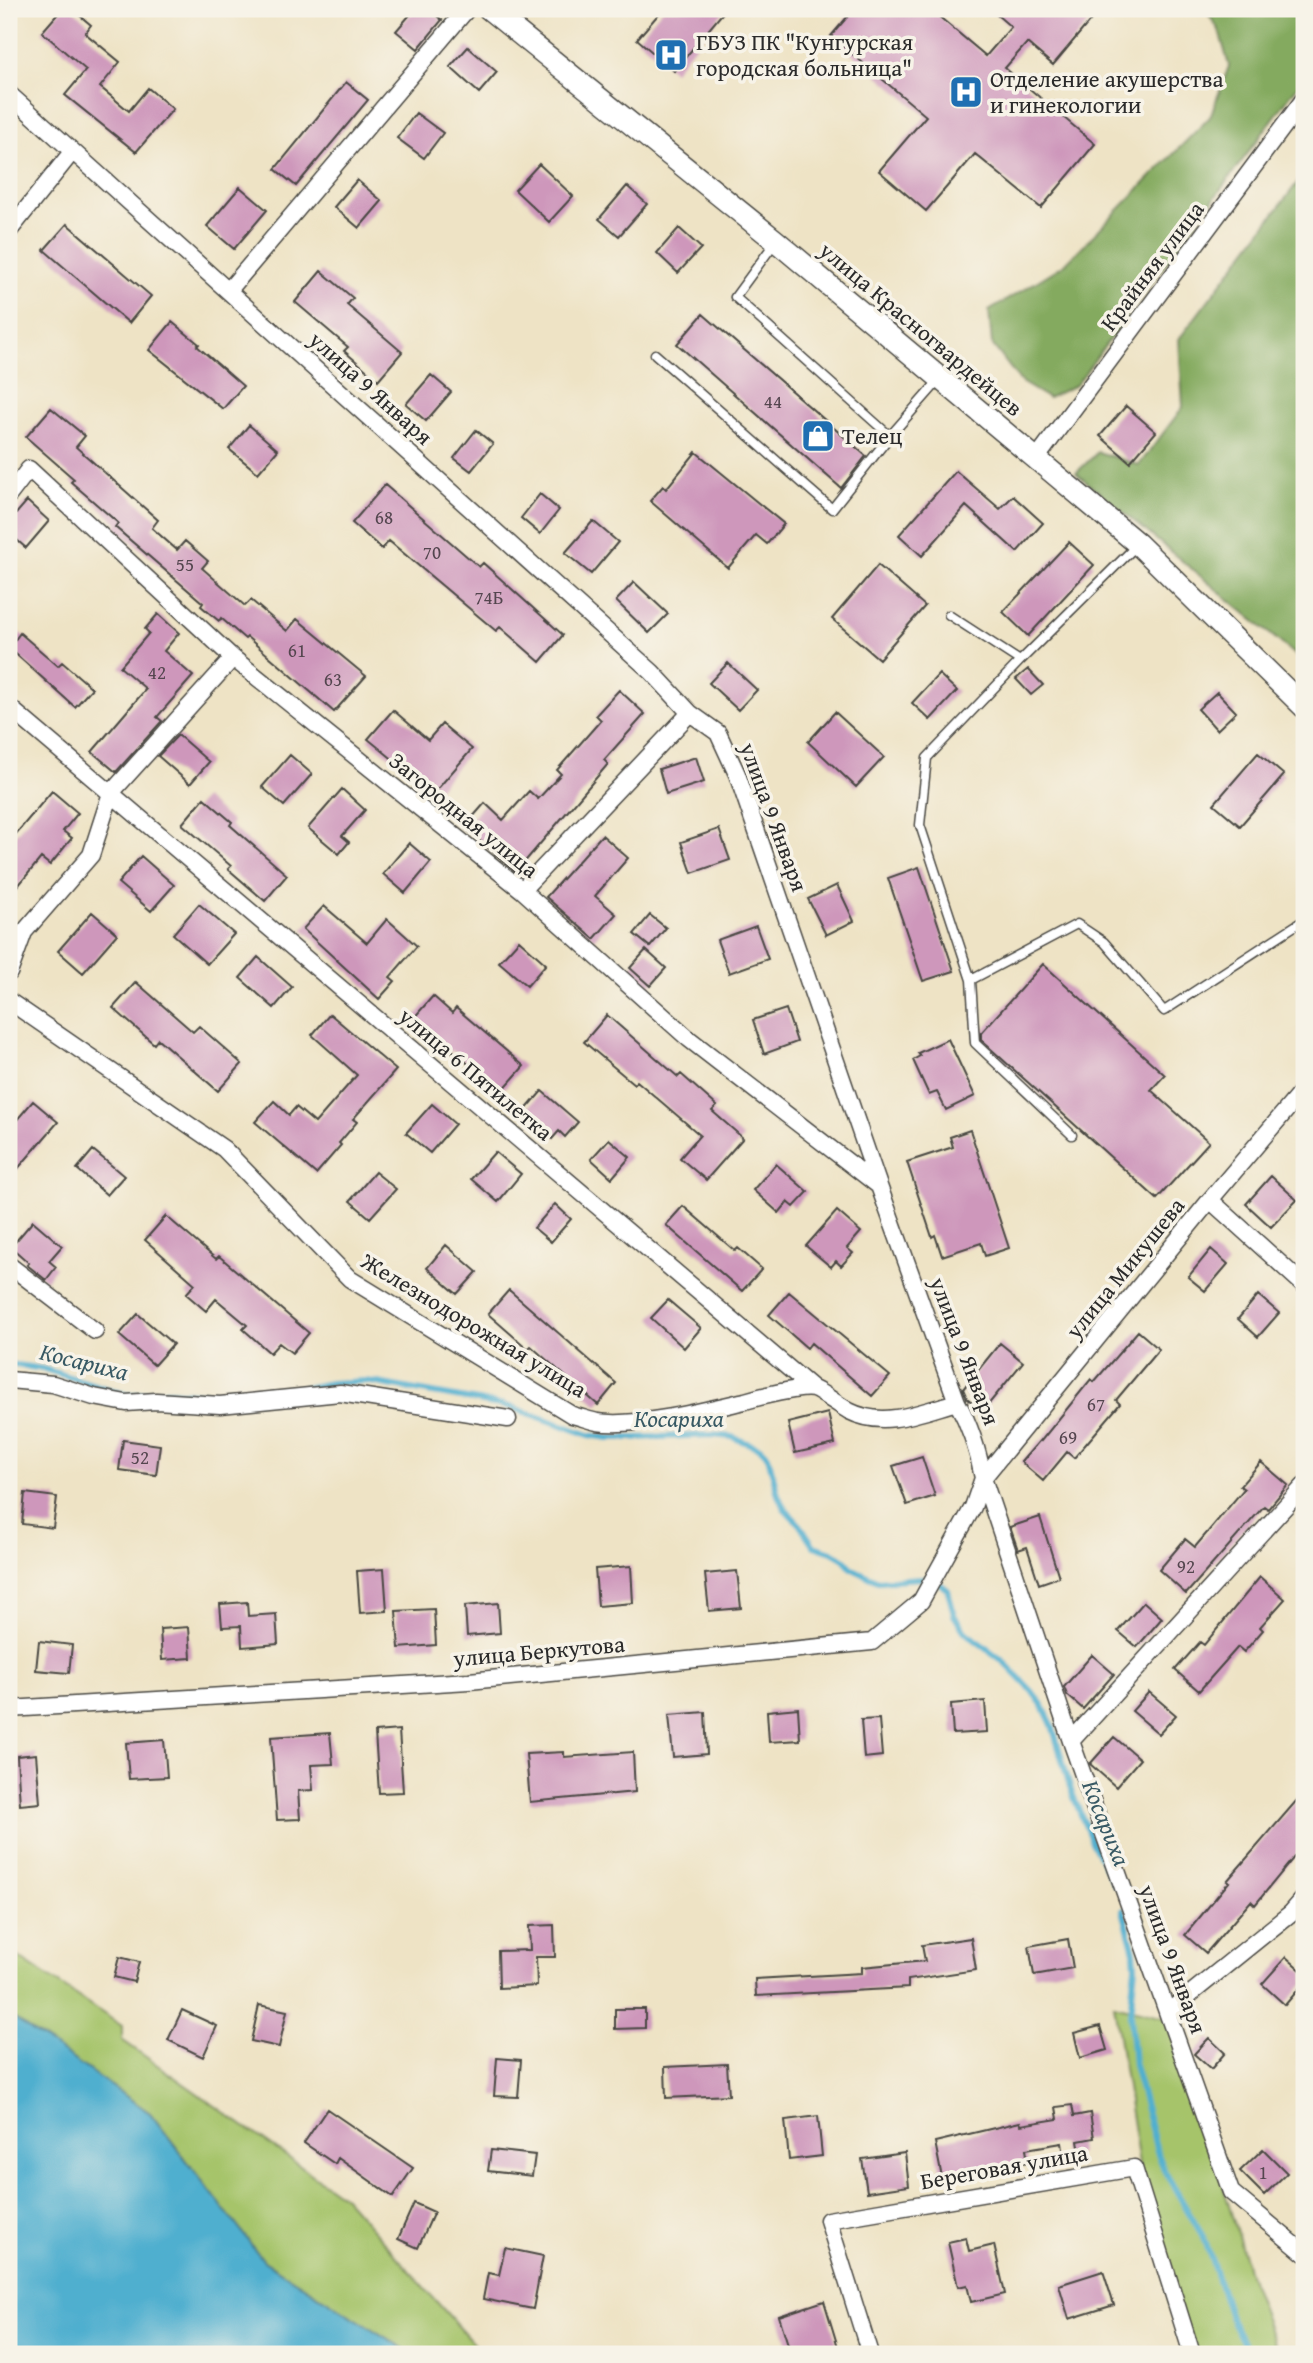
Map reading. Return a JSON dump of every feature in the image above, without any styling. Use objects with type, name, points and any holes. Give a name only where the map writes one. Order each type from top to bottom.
[{"type":"street","points":[[229,290],[467,9]]},
{"type":"street","name":"улица Красногвардейцев","points":[[489,9],[776,241],[1138,544],[1304,707]]},
{"type":"street","name":"улица 9 Января","points":[[9,94],[652,672],[690,713],[719,733],[737,774],[879,1186],[957,1402],[975,1440],[983,1478],[1071,1741],[1231,2192],[1304,2253]]},
{"type":"street","name":"Крайняя улица","points":[[1036,459],[1304,99]]},
{"type":"street","points":[[9,231],[72,152]]},
{"type":"street","name":"Загородная улица","points":[[9,495],[29,469],[233,658],[522,890],[689,1039],[879,1186]]},
{"type":"street","points":[[9,973],[24,932],[91,855],[111,793],[233,658]]},
{"type":"street","name":"улица 6 Пятилетка","points":[[9,707],[812,1388]]},
{"type":"street","points":[[522,890],[690,713]]},
{"type":"street","name":"Железнодорожная улица","points":[[9,1001],[224,1149],[350,1279],[572,1415],[598,1422],[626,1422],[706,1410],[771,1394],[812,1388]]},
{"type":"street","name":"улица Микушева","points":[[983,1478],[1210,1199],[1304,1089]]},
{"type":"street","points":[[1210,1199],[1304,1285]]},
{"type":"street","points":[[9,1265],[94,1331]]},
{"type":"street","points":[[9,1380],[53,1384],[126,1403],[156,1401],[220,1405],[340,1393],[508,1419]]},
{"type":"street","points":[[812,1388],[850,1411],[875,1420],[907,1416],[957,1402]]},
{"type":"street","name":"улица Беркутова","points":[[9,1709],[469,1681],[872,1642],[921,1601],[974,1507],[983,1478]]},
{"type":"street","points":[[1071,1741],[1304,1486]]},
{"type":"street","points":[[1168,2012],[1298,1919],[1304,1898]]},
{"type":"street","name":"Береговая улица","points":[[870,2354],[828,2220],[1134,2168],[1192,2354]]},
{"type":"lane","points":[[776,241],[735,298],[890,436]]},
{"type":"lane","points":[[655,354],[832,509],[890,436],[941,378]]},
{"type":"lane","points":[[1072,1135],[975,1043],[971,980],[920,825],[927,758],[1138,544]]},
{"type":"lane","points":[[949,615],[1020,661]]},
{"type":"lane","points":[[971,980],[1077,924],[1104,942],[1164,1011],[1304,920]]},
{"type":"green space","points":[[1205,9],[1304,9],[1304,77],[1076,385],[1048,398],[1021,382],[992,344],[989,311],[1065,264],[1210,117],[1229,66],[1219,30]]},
{"type":"green space","points":[[1304,174],[1304,662],[1076,473],[1098,452],[1139,465],[1183,407],[1179,339]]},
{"type":"green space","points":[[9,1951],[122,2026],[122,2040],[344,2197],[483,2354],[412,2354],[264,2261],[150,2113],[9,2015]]},
{"type":"green space","points":[[1114,2005],[1165,2017],[1216,2162],[1252,2283],[1278,2354],[1187,2354],[1139,2164]]},
{"type":"water","points":[[9,2015],[150,2113],[264,2261],[412,2354],[9,2354]]},
{"type":"building","points":[[62,9],[72,9],[91,25],[85,33],[120,62],[100,87],[129,111],[148,88],[173,109],[136,152],[65,95],[86,70],[42,32]]},
{"type":"building","points":[[415,9],[428,9],[442,20],[418,49],[396,31]]},
{"type":"building","name":"ГБУЗ ПК \"Кунгурская городская больница\"","points":[[663,9],[726,9],[674,71],[637,39]]},
{"type":"building","name":"Отделение акушерства и гинекологии","points":[[854,9],[930,9],[986,56],[1011,27],[990,9],[1100,9],[1053,65],[1027,43],[1005,68],[1095,144],[1041,208],[975,154],[926,211],[879,171],[926,116],[831,36]]},
{"type":"building","points":[[468,47],[497,72],[479,93],[450,67]]},
{"type":"building","points":[[346,82],[368,100],[296,186],[275,169]]},
{"type":"building","points":[[416,113],[443,133],[424,158],[397,138]]},
{"type":"building","points":[[539,164],[573,196],[549,222],[515,190]]},
{"type":"building","points":[[357,180],[382,201],[359,228],[334,207]]},
{"type":"building","points":[[627,186],[647,204],[619,236],[599,219]]},
{"type":"building","points":[[240,187],[267,210],[234,249],[207,226]]},
{"type":"building","points":[[67,224],[151,296],[129,323],[44,250]]},
{"type":"building","points":[[679,228],[701,248],[678,273],[657,253]]},
{"type":"building","points":[[321,271],[353,298],[347,305],[402,352],[378,380],[344,351],[348,347],[295,302]]},
{"type":"building","points":[[703,314],[866,456],[841,488],[677,344]]},
{"type":"building","points":[[172,322],[243,386],[223,409],[149,350]]},
{"type":"building","points":[[431,375],[451,392],[426,421],[406,404]]},
{"type":"building","points":[[1126,406],[1156,432],[1130,462],[1100,436]]},
{"type":"building","points":[[51,408],[85,436],[76,447],[158,520],[152,528],[177,550],[185,541],[208,561],[202,568],[245,606],[251,600],[287,631],[297,619],[366,676],[334,712],[247,637],[245,639],[221,618],[219,621],[201,606],[203,603],[115,527],[118,523],[71,482],[74,479],[26,437]]},
{"type":"building","points":[[249,425],[278,450],[258,473],[229,449]]},
{"type":"building","points":[[476,430],[493,444],[471,471],[454,458]]},
{"type":"building","points":[[696,452],[784,524],[767,544],[756,535],[728,568],[650,501],[663,486],[666,489]]},
{"type":"building","points":[[956,471],[1000,509],[1013,496],[1043,523],[1017,552],[966,506],[922,556],[899,535]]},
{"type":"building","points":[[385,485],[479,567],[483,563],[563,635],[540,662],[500,627],[496,631],[389,541],[382,549],[352,523]]},
{"type":"building","points":[[540,494],[559,510],[540,534],[521,518]]},
{"type":"building","points":[[27,501],[49,521],[26,548],[9,533],[9,522]]},
{"type":"building","points":[[593,521],[618,542],[591,574],[565,553]]},
{"type":"building","points":[[1069,542],[1094,565],[1028,636],[1003,612]]},
{"type":"building","points":[[878,565],[925,606],[879,659],[832,619]]},
{"type":"building","points":[[634,582],[668,614],[649,633],[616,601]]},
{"type":"building","points":[[158,614],[179,633],[164,651],[193,676],[157,717],[162,721],[116,772],[92,752],[146,689],[120,667],[149,633],[145,629]]},
{"type":"building","points":[[20,633],[58,666],[62,662],[92,688],[75,707],[9,648]]},
{"type":"building","points":[[728,663],[757,690],[738,710],[709,683]]},
{"type":"building","points":[[1028,669],[1043,685],[1031,695],[1016,679]]},
{"type":"building","points":[[939,674],[957,691],[930,720],[912,703]]},
{"type":"building","points":[[619,690],[645,714],[604,760],[608,764],[516,872],[464,827],[485,803],[503,820],[529,791],[538,799],[561,774],[557,770],[601,720],[596,715]]},
{"type":"building","points":[[1217,692],[1236,712],[1217,730],[1198,709]]},
{"type":"building","points":[[393,710],[428,740],[442,724],[472,749],[434,793],[368,739]]},
{"type":"building","points":[[835,712],[884,757],[856,787],[808,742]]},
{"type":"building","points":[[178,735],[209,762],[190,784],[158,756]]},
{"type":"building","points":[[1258,753],[1284,775],[1240,826],[1214,804]]},
{"type":"building","points":[[290,755],[312,774],[284,806],[262,787]]},
{"type":"building","points":[[696,757],[704,782],[666,794],[659,769]]},
{"type":"building","points":[[342,789],[365,810],[342,836],[349,842],[339,854],[308,828]]},
{"type":"building","points":[[52,791],[78,813],[63,831],[72,838],[50,865],[41,858],[9,897],[9,842]]},
{"type":"building","points":[[204,798],[232,822],[230,825],[287,875],[265,901],[228,869],[231,866],[182,824]]},
{"type":"building","points":[[719,829],[730,860],[692,873],[681,842]]},
{"type":"building","points":[[602,835],[628,858],[595,896],[616,914],[594,939],[546,897]]},
{"type":"building","points":[[409,843],[431,862],[405,893],[383,874]]},
{"type":"building","points":[[141,856],[174,885],[151,911],[118,883]]},
{"type":"building","points":[[919,867],[954,971],[923,981],[888,878]]},
{"type":"building","points":[[837,885],[854,921],[826,935],[808,899]]},
{"type":"building","points":[[199,904],[234,934],[207,964],[173,934]]},
{"type":"building","points":[[324,906],[367,943],[387,919],[417,946],[390,977],[395,981],[379,999],[303,929]]},
{"type":"building","points":[[92,912],[117,934],[83,973],[58,951]]},
{"type":"building","points":[[650,915],[666,928],[650,947],[634,934]]},
{"type":"building","points":[[756,926],[768,959],[729,973],[717,940]]},
{"type":"building","points":[[519,940],[546,964],[527,986],[499,962]]},
{"type":"building","points":[[646,950],[666,968],[650,986],[630,968]]},
{"type":"building","points":[[258,957],[292,987],[274,1008],[240,978]]},
{"type":"building","points":[[1043,964],[1165,1075],[1151,1090],[1209,1142],[1157,1199],[981,1040],[981,1033]]},
{"type":"building","points":[[136,982],[193,1032],[199,1026],[242,1064],[218,1091],[158,1039],[154,1044],[113,1008]]},
{"type":"building","points":[[433,996],[452,1013],[456,1008],[524,1066],[501,1092],[412,1020]]},
{"type":"building","points":[[786,1009],[797,1042],[764,1054],[753,1020]]},
{"type":"building","points":[[330,1014],[396,1070],[353,1119],[357,1122],[316,1174],[255,1122],[274,1101],[289,1115],[296,1107],[315,1123],[357,1075],[312,1035]]},
{"type":"building","points":[[607,1015],[678,1077],[681,1074],[717,1106],[712,1111],[743,1138],[706,1180],[680,1158],[700,1135],[637,1081],[634,1084],[584,1042]]},
{"type":"building","points":[[948,1039],[975,1096],[946,1110],[937,1092],[929,1095],[913,1060],[920,1056],[918,1053]]},
{"type":"building","points":[[542,1091],[578,1122],[565,1137],[559,1131],[552,1139],[523,1113]]},
{"type":"building","points":[[33,1101],[58,1122],[9,1179],[9,1129]]},
{"type":"building","points":[[432,1104],[455,1124],[430,1153],[406,1133]]},
{"type":"building","points":[[970,1130],[1009,1248],[985,1256],[981,1243],[942,1256],[935,1235],[932,1237],[907,1162],[953,1147],[950,1137]]},
{"type":"building","points":[[609,1139],[630,1157],[612,1178],[591,1159]]},
{"type":"building","points":[[93,1150],[124,1176],[107,1195],[77,1169]]},
{"type":"building","points":[[495,1152],[521,1174],[498,1202],[471,1179]]},
{"type":"building","points":[[776,1164],[808,1192],[794,1207],[788,1202],[779,1213],[753,1190]]},
{"type":"building","points":[[375,1172],[396,1189],[370,1218],[350,1201]]},
{"type":"building","points":[[1271,1176],[1297,1200],[1271,1227],[1246,1204]]},
{"type":"building","points":[[555,1204],[571,1219],[551,1242],[534,1228]]},
{"type":"building","points":[[683,1206],[735,1251],[738,1248],[762,1269],[742,1291],[666,1225]]},
{"type":"building","points":[[837,1211],[861,1232],[847,1248],[853,1253],[841,1266],[836,1261],[831,1267],[806,1246]]},
{"type":"building","points":[[166,1216],[216,1259],[219,1256],[309,1333],[292,1353],[279,1343],[270,1353],[243,1329],[247,1325],[216,1299],[206,1311],[186,1294],[195,1284],[145,1240]]},
{"type":"building","points":[[33,1221],[62,1246],[49,1261],[56,1267],[46,1280],[27,1265],[29,1263],[11,1247]]},
{"type":"building","points":[[446,1245],[477,1272],[457,1294],[427,1268]]},
{"type":"building","points":[[1211,1249],[1228,1264],[1205,1291],[1188,1277]]},
{"type":"building","points":[[509,1290],[616,1383],[598,1405],[531,1346],[528,1349],[488,1314]]},
{"type":"building","points":[[789,1292],[890,1376],[872,1396],[811,1343],[807,1348],[769,1315]]},
{"type":"building","points":[[1258,1295],[1279,1313],[1258,1337],[1238,1319]]},
{"type":"building","points":[[668,1300],[701,1328],[684,1348],[651,1318]]},
{"type":"building","points":[[138,1314],[173,1344],[154,1365],[119,1335]]},
{"type":"building","points":[[1138,1331],[1159,1349],[1116,1400],[1120,1404],[1074,1458],[1067,1452],[1043,1481],[1021,1462],[1091,1379],[1094,1382]]},
{"type":"building","points":[[1000,1343],[1023,1362],[983,1411],[967,1398],[963,1389]]},
{"type":"building","points":[[828,1413],[835,1444],[795,1453],[788,1423]]},
{"type":"building","points":[[123,1440],[160,1445],[156,1475],[119,1470]]},
{"type":"building","points":[[922,1457],[935,1496],[907,1505],[893,1466]]},
{"type":"building","points":[[1261,1462],[1288,1485],[1268,1509],[1264,1506],[1186,1594],[1159,1570],[1185,1539],[1195,1547],[1244,1489],[1240,1486]]},
{"type":"building","points":[[25,1493],[57,1497],[53,1528],[22,1524]]},
{"type":"building","points":[[1040,1517],[1059,1577],[1039,1584],[1027,1547],[1018,1550],[1010,1527]]},
{"type":"building","points":[[631,1566],[633,1603],[598,1606],[595,1569]]},
{"type":"building","points":[[384,1569],[387,1611],[360,1613],[357,1571]]},
{"type":"building","points":[[737,1571],[741,1608],[709,1611],[705,1574]]},
{"type":"building","points":[[1260,1577],[1285,1599],[1260,1627],[1263,1630],[1244,1652],[1238,1647],[1199,1691],[1175,1670],[1200,1642],[1204,1645]]},
{"type":"building","points":[[247,1602],[248,1616],[276,1614],[278,1644],[242,1647],[241,1626],[222,1627],[220,1604]]},
{"type":"building","points":[[1144,1602],[1162,1618],[1137,1647],[1118,1631]]},
{"type":"building","points":[[498,1603],[500,1633],[467,1636],[465,1606]]},
{"type":"building","points":[[434,1609],[436,1645],[399,1648],[396,1611]]},
{"type":"building","points":[[189,1627],[191,1658],[162,1660],[160,1629]]},
{"type":"building","points":[[39,1641],[72,1645],[69,1673],[36,1670]]},
{"type":"building","points":[[1092,1655],[1114,1674],[1083,1709],[1067,1695],[1064,1687]]},
{"type":"building","points":[[1149,1692],[1176,1715],[1159,1734],[1132,1711]]},
{"type":"building","points":[[985,1701],[987,1732],[953,1734],[951,1704]]},
{"type":"building","points":[[798,1708],[800,1740],[769,1742],[767,1711]]},
{"type":"building","points":[[705,1712],[707,1754],[673,1757],[669,1715]]},
{"type":"building","points":[[879,1719],[882,1756],[864,1758],[861,1720]]},
{"type":"building","points":[[399,1730],[403,1792],[379,1793],[375,1732]]},
{"type":"building","points":[[330,1733],[333,1764],[311,1765],[313,1790],[298,1791],[300,1819],[277,1820],[271,1737]]},
{"type":"building","points":[[1114,1737],[1140,1759],[1116,1787],[1090,1764]]},
{"type":"building","points":[[164,1740],[167,1777],[129,1779],[126,1743]]},
{"type":"building","points":[[564,1752],[564,1757],[633,1752],[635,1792],[530,1802],[526,1754]]},
{"type":"building","points":[[36,1754],[40,1803],[20,1805],[17,1756]]},
{"type":"building","points":[[1304,1792],[1304,1845],[1255,1905],[1251,1901],[1206,1953],[1185,1935],[1229,1882],[1227,1881]]},
{"type":"building","points":[[554,1925],[555,1957],[536,1957],[537,1986],[499,1988],[498,1951],[530,1950],[529,1926]]},
{"type":"building","points":[[971,1938],[976,1970],[908,1980],[908,1988],[756,1996],[755,1979],[862,1973],[862,1967],[925,1961],[922,1945]]},
{"type":"building","points":[[1068,1939],[1073,1968],[1034,1975],[1029,1946]]},
{"type":"building","points":[[119,1957],[139,1962],[134,1982],[114,1977]]},
{"type":"building","points":[[1286,1957],[1304,1973],[1304,1983],[1285,2005],[1262,1984]]},
{"type":"building","points":[[259,2005],[287,2011],[279,2047],[251,2041]]},
{"type":"building","points":[[615,2009],[645,2009],[645,2028],[615,2029]]},
{"type":"building","points":[[182,2010],[217,2026],[203,2057],[168,2040]]},
{"type":"building","points":[[1100,2026],[1107,2050],[1080,2058],[1074,2033]]},
{"type":"building","points":[[1209,2038],[1225,2053],[1211,2069],[1194,2054]]},
{"type":"building","points":[[497,2058],[521,2060],[518,2097],[494,2096]]},
{"type":"building","points":[[727,2064],[729,2095],[666,2098],[665,2067]]},
{"type":"building","points":[[1072,2105],[1074,2116],[1090,2113],[1094,2138],[1078,2141],[1080,2153],[1064,2155],[1062,2143],[1026,2149],[1028,2162],[942,2178],[935,2142],[1020,2122],[1021,2125],[1058,2119],[1056,2107]]},
{"type":"building","points":[[327,2109],[413,2168],[393,2197],[338,2158],[335,2164],[304,2143]]},
{"type":"building","points":[[818,2116],[822,2156],[789,2160],[785,2120]]},
{"type":"building","points":[[1263,2149],[1287,2173],[1264,2195],[1240,2171]]},
{"type":"building","points":[[491,2150],[535,2155],[532,2176],[488,2171]]},
{"type":"building","points":[[905,2153],[909,2186],[867,2192],[862,2159]]},
{"type":"building","points":[[414,2203],[434,2212],[418,2248],[398,2239]]},
{"type":"building","points":[[966,2238],[969,2251],[994,2245],[1005,2294],[971,2302],[967,2285],[958,2287],[948,2242]]},
{"type":"building","points":[[505,2248],[543,2256],[533,2309],[483,2299],[488,2273],[499,2275]]},
{"type":"building","points":[[1103,2271],[1114,2305],[1069,2319],[1059,2285]]},
{"type":"building","points":[[824,2301],[838,2347],[815,2354],[791,2354],[779,2316]]},
{"type":"waterway","name":"Косариха","points":[[9,1364],[44,1369],[128,1395],[167,1391],[225,1395],[255,1390],[270,1393]]},
{"type":"waterway","name":"Косариха","points":[[281,1392],[332,1383],[366,1381],[511,1407],[589,1435],[608,1438],[712,1435],[732,1437],[760,1448],[768,1456],[784,1508],[814,1546],[832,1552],[844,1559],[853,1569],[878,1581],[921,1578],[939,1583],[948,1590],[954,1615],[965,1632],[1002,1660],[1032,1691],[1052,1725],[1071,1790],[1091,1840],[1114,1884]]},
{"type":"waterway","name":"Косариха","points":[[1123,1910],[1135,1966],[1130,2015],[1134,2065],[1157,2151],[1165,2172],[1205,2240],[1230,2317],[1249,2354]]},
{"type":"place","name":"ГБУЗ ПК \"Кунгурская городская больница\"","points":[[671,55]]},
{"type":"place","name":"Отделение акушерства и гинекологии","points":[[966,92]]},
{"type":"place","name":"Телец","points":[[818,436]]}]
